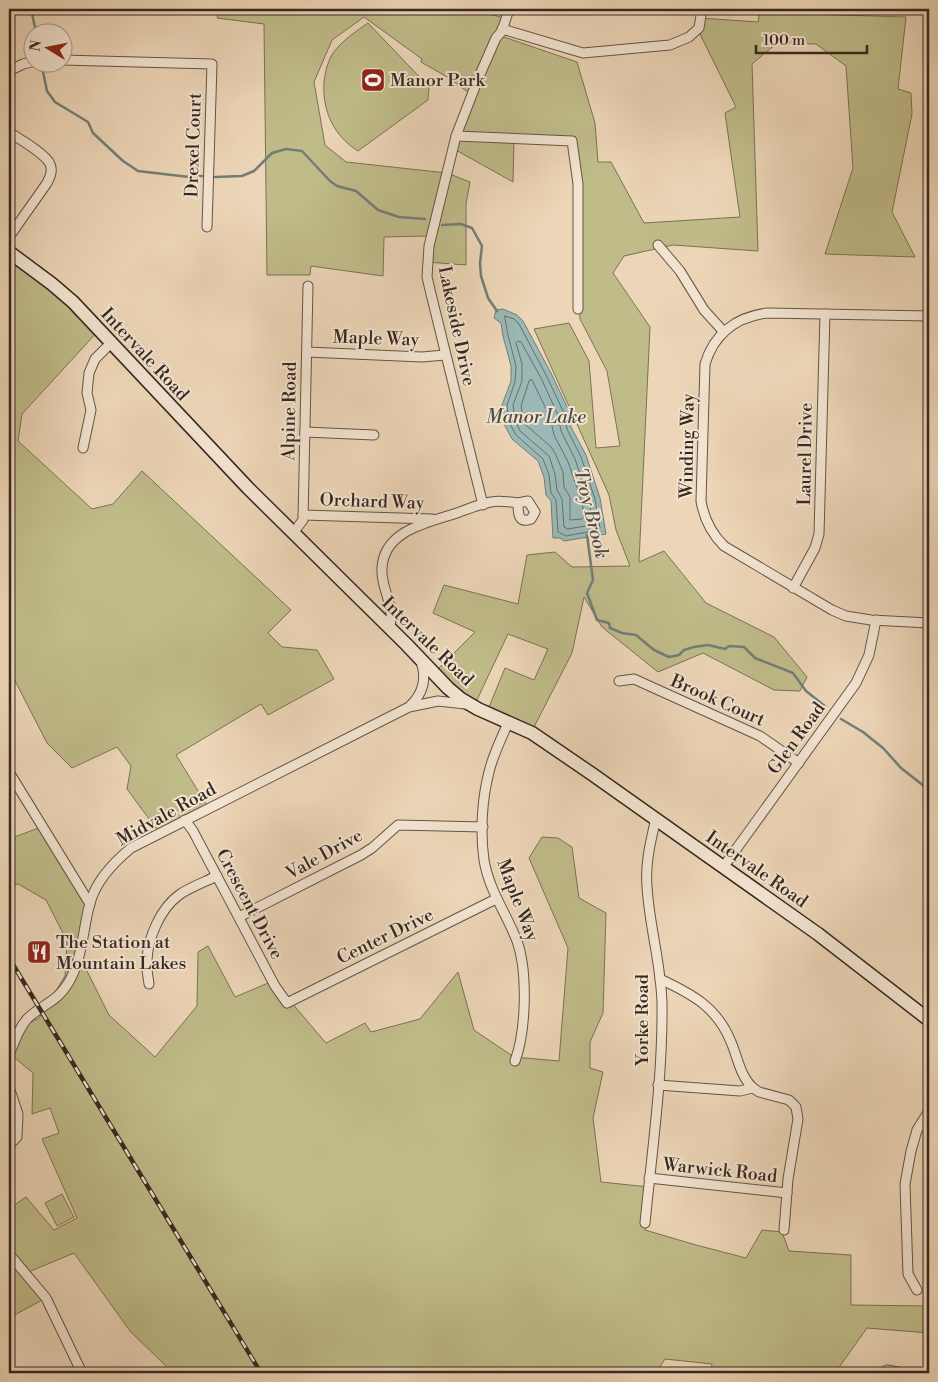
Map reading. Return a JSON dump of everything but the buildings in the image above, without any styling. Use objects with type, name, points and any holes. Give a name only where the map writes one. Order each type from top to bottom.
[{"type":"street","name":"Lakeside Drive","points":[[483,505],[427,277],[427,261],[431,236],[455,140],[478,79],[496,38],[502,29],[509,9]]},
{"type":"street","points":[[502,29],[583,53],[670,45],[689,37],[699,28],[702,9]]},
{"type":"street","name":"Drexel Court","points":[[72,60],[212,64],[207,227]]},
{"type":"street","points":[[9,71],[22,64]]},
{"type":"street","points":[[9,132],[47,159],[51,168],[51,174],[47,183],[9,236]]},
{"type":"street","points":[[455,140],[572,141],[578,184],[578,309]]},
{"type":"street","points":[[658,245],[680,271],[704,310],[724,331]]},
{"type":"street","name":"Intervale Road","points":[[9,252],[59,290],[112,342],[185,423],[448,688],[478,709],[532,733],[656,818],[818,934],[929,1020]]},
{"type":"street","name":"Alpine Road","points":[[294,533],[303,520],[304,515],[308,286]]},
{"type":"street","name":"Winding Way","points":[[929,316],[767,313],[757,314],[738,321],[724,331],[712,346],[704,370],[701,501],[703,512],[711,531],[724,546],[832,610],[861,619],[929,622]]},
{"type":"street","name":"Laurel Drive","points":[[793,588],[815,548],[819,534],[825,314]]},
{"type":"street","points":[[83,448],[91,410],[87,393],[88,373],[95,359],[112,342]]},
{"type":"street","name":"Maple Way","points":[[307,352],[422,357],[445,355]]},
{"type":"street","points":[[305,432],[374,435]]},
{"type":"street","points":[[389,628],[392,620],[391,607],[382,578],[382,568],[385,553],[390,545],[402,534],[493,501],[518,503]]},
{"type":"street","name":"Orchard Way","points":[[304,515],[440,519]]},
{"type":"street","name":"Glen Road","points":[[724,866],[856,683],[869,655],[876,620]]},
{"type":"street","points":[[409,707],[420,696],[422,688],[424,670],[419,657]]},
{"type":"street","name":"Brook Court","points":[[619,680],[634,679],[760,736],[799,762]]},
{"type":"street","name":"Midvale Road","points":[[9,1055],[26,1021],[57,998],[69,981],[79,958],[90,904],[106,874],[123,855],[139,843],[409,707],[428,701],[448,701],[462,703],[478,709]]},
{"type":"street","name":"Maple Way","points":[[508,723],[488,773],[483,827],[484,860],[488,877],[521,955],[524,996],[520,1045],[515,1061]]},
{"type":"street","points":[[9,772],[90,904]]},
{"type":"street","name":"Yorke Road","points":[[645,1223],[658,1085],[662,1016],[660,979],[646,887],[646,868],[656,818]]},
{"type":"street","name":"Crescent Drive","points":[[185,820],[193,831],[275,986],[287,1002]]},
{"type":"street","name":"Vale Drive","points":[[239,917],[361,855],[398,825],[483,827]]},
{"type":"street","points":[[149,984],[146,962],[148,951],[158,923],[166,908],[179,895],[217,876]]},
{"type":"street","name":"Center Drive","points":[[287,1002],[496,899]]},
{"type":"street","points":[[660,979],[688,992],[711,1010],[724,1028],[744,1078],[752,1088],[759,1092],[790,1101],[796,1107],[798,1119],[791,1157],[784,1230]]},
{"type":"street","points":[[658,1085],[740,1091],[752,1088]]},
{"type":"street","points":[[9,1087],[18,1114],[17,1137],[9,1145]]},
{"type":"street","points":[[916,1290],[908,1274],[905,1184],[917,1130],[929,1110]]},
{"type":"street","name":"Warwick Road","points":[[649,1178],[787,1193]]},
{"type":"street","points":[[9,1254],[46,1298],[82,1373]]},
{"type":"street","points":[[884,1373],[887,1370],[903,1373]]},
{"type":"shaded area","points":[[219,9],[475,9],[506,19],[501,36],[577,62],[595,123],[598,162],[611,162],[644,223],[740,217],[725,113],[736,107],[700,34],[700,18],[758,22],[760,9],[799,9],[806,14],[906,17],[898,89],[911,93],[912,114],[892,212],[915,257],[825,254],[853,168],[846,66],[816,44],[777,43],[752,64],[758,251],[673,245],[624,256],[613,273],[650,327],[639,562],[664,551],[706,603],[774,637],[807,677],[800,691],[774,690],[703,653],[658,672],[602,627],[584,597],[572,653],[531,733],[487,712],[505,668],[534,680],[548,649],[508,634],[475,704],[434,673],[475,632],[433,613],[444,585],[518,604],[527,555],[555,552],[572,567],[630,566],[616,530],[609,495],[534,329],[569,323],[589,361],[596,448],[620,446],[607,371],[580,319],[573,144],[514,139],[513,182],[454,149],[469,93],[449,78],[421,62],[422,59],[364,17],[332,40],[314,82],[325,145],[346,162],[447,173],[470,182],[466,204],[466,265],[426,262],[428,236],[384,237],[383,276],[311,266],[310,275],[267,275],[264,24],[217,18]]},
{"type":"shaded area","name":"Manor Park","points":[[368,23],[429,87],[428,100],[358,151],[342,138],[331,122],[325,103],[324,82],[327,67],[333,53],[345,40]]},
{"type":"shaded area","points":[[9,259],[100,329],[22,414],[18,441],[92,509],[113,504],[142,471],[291,610],[268,633],[282,647],[317,650],[334,679],[268,715],[261,704],[176,755],[208,807],[158,831],[127,789],[131,766],[117,747],[72,768],[47,743],[9,669]]},
{"type":"shaded area","points":[[44,826],[90,901],[80,957],[109,1015],[155,1057],[197,1006],[198,952],[208,946],[235,997],[273,981],[326,1043],[365,1023],[371,1032],[420,1019],[458,972],[474,1030],[514,1057],[559,1061],[568,948],[529,858],[542,837],[558,838],[572,847],[579,898],[606,913],[603,1013],[590,1042],[590,1068],[603,1072],[593,1118],[601,1182],[649,1187],[645,1230],[696,1245],[746,1258],[762,1230],[782,1232],[789,1251],[851,1255],[851,1305],[929,1306],[929,1333],[867,1328],[835,1373],[711,1373],[712,1364],[665,1359],[656,1373],[173,1373],[130,1331],[74,1253],[26,1273],[46,1298],[9,1318],[9,1207],[26,1197],[54,1230],[77,1218],[42,1139],[59,1133],[50,1108],[32,1114],[33,1073],[9,1053],[9,1034],[39,1018],[65,976],[67,941],[46,900],[18,884],[9,885],[9,839]]},
{"type":"shaded area","points":[[62,1194],[74,1217],[57,1226],[45,1203]]},
{"type":"water","name":"Manor Lake","points":[[503,309],[517,315],[523,321],[569,411],[571,427],[586,455],[600,498],[606,534],[564,541],[560,538],[553,538],[551,501],[546,495],[544,477],[538,461],[512,439],[504,424],[502,405],[511,381],[511,366],[501,323],[494,318],[496,310]]},
{"type":"waterway","name":"Troy Brook","points":[[31,9],[34,22]]},
{"type":"waterway","name":"Troy Brook","points":[[43,72],[47,91],[55,102],[88,122],[93,133],[123,161],[138,171],[189,177],[202,176]]},
{"type":"waterway","name":"Troy Brook","points":[[215,177],[242,176],[254,171],[272,153],[286,149],[302,151],[330,181],[337,186],[356,191],[378,210],[399,217],[425,219]]},
{"type":"waterway","name":"Troy Brook","points":[[442,225],[461,224],[472,228],[482,246],[481,276],[488,298],[497,311]]},
{"type":"waterway","name":"Troy Brook","points":[[587,535],[593,580],[587,593],[597,620],[609,623],[610,628],[622,633],[636,635],[654,650],[669,657],[679,655],[684,650],[708,645],[725,649],[729,646],[744,647],[755,658],[793,673],[806,691],[826,707]]},
{"type":"waterway","name":"Troy Brook","points":[[841,719],[863,732],[883,748],[901,768],[929,790]]},
{"type":"railway","points":[[9,958],[261,1373]]},
{"type":"place","name":"Manor Park","points":[[373,80]]},
{"type":"place","name":"The Station at Mountain Lakes","points":[[39,952]]}]
